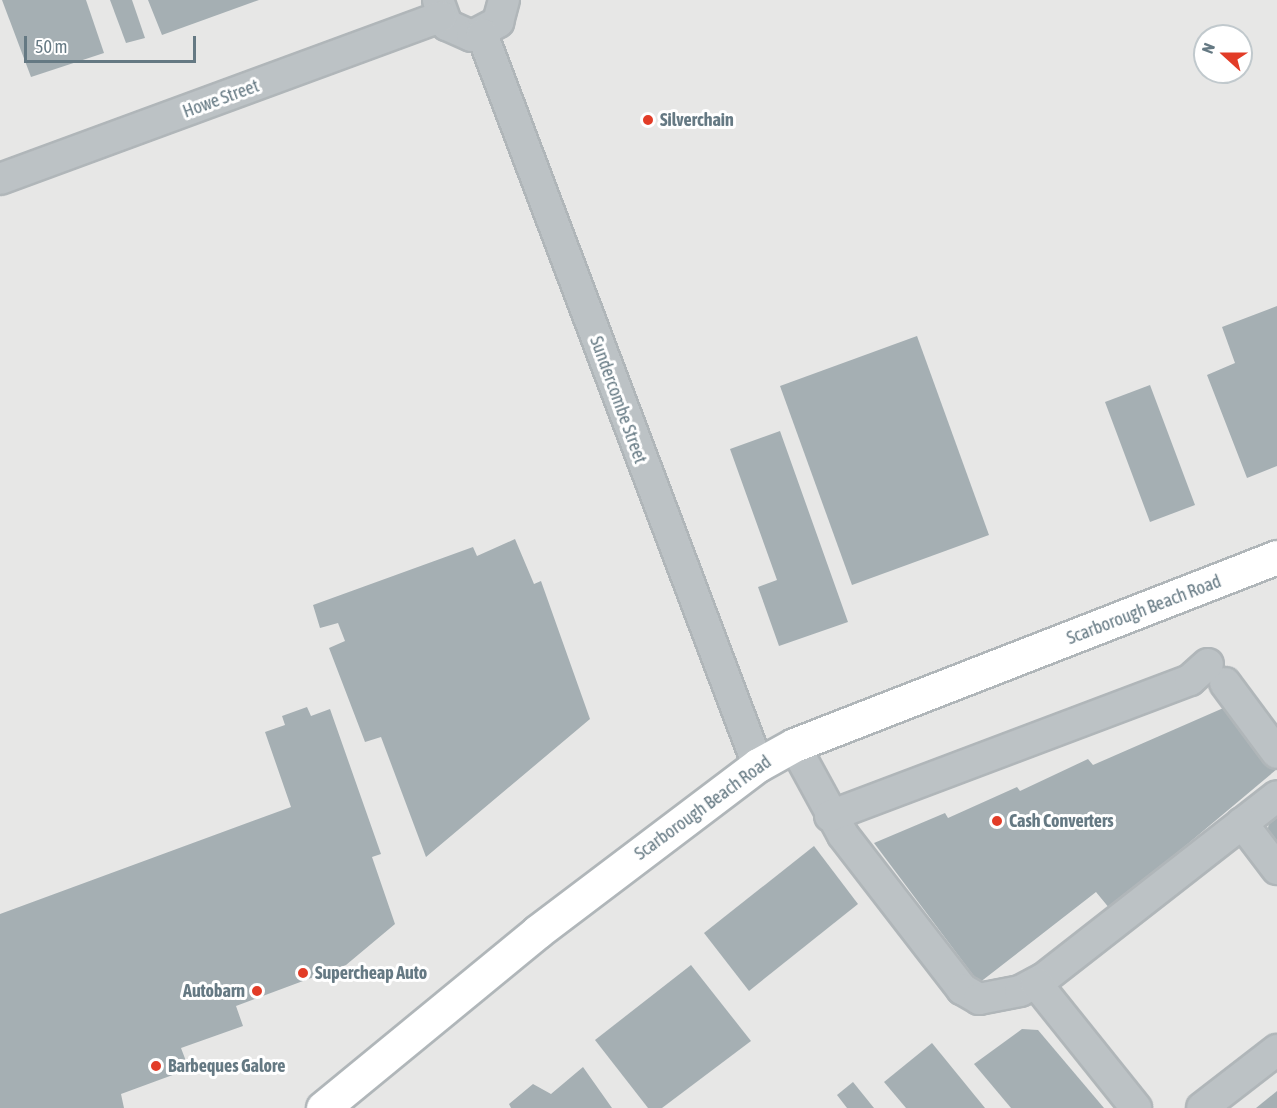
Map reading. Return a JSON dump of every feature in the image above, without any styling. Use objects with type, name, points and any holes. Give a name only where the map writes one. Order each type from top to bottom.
[{"type":"main road","name":"Scarborough Beach Road","points":[[323,1108],[537,932],[758,765],[795,745],[1277,557]]},
{"type":"street","points":[[440,9],[454,32],[482,34],[498,22],[504,0]]},
{"type":"street","name":"Howe Street","points":[[0,179],[440,9]]},
{"type":"street","name":"Sundercombe Street","points":[[482,34],[758,765]]},
{"type":"street","points":[[830,816],[1190,680],[1216,673],[1277,753]]},
{"type":"street","points":[[795,745],[830,816],[971,996],[990,999],[1035,983],[1277,796]]},
{"type":"street","points":[[1242,823],[1277,869]]},
{"type":"street","points":[[1035,983],[1136,1108]]},
{"type":"street","points":[[1202,1108],[1277,1050]]},
{"type":"shaded area","points":[[0,0],[1277,0],[1277,1108],[0,1108]]},
{"type":"building","points":[[2,0],[86,0],[104,53],[31,77]]},
{"type":"building","points":[[110,0],[132,0],[145,38],[126,43]]},
{"type":"building","points":[[148,0],[259,0],[162,35]]},
{"type":"building","points":[[1277,306],[1277,466],[1247,478],[1207,375],[1235,363],[1222,327]]},
{"type":"building","points":[[917,336],[989,535],[852,585],[780,386]]},
{"type":"building","points":[[1150,385],[1195,505],[1150,522],[1105,402]]},
{"type":"building","points":[[780,431],[848,622],[779,646],[758,587],[777,580],[730,449]]},
{"type":"building","points":[[515,539],[534,584],[541,581],[590,719],[426,857],[381,737],[365,742],[329,648],[345,641],[338,623],[320,628],[313,605],[473,547],[477,556]]},
{"type":"building","points":[[1228,706],[1277,769],[1110,909],[1096,892],[979,983],[874,843],[945,813],[948,818],[1017,787],[1020,791],[1088,759],[1093,765]]},
{"type":"building","points":[[307,707],[311,716],[330,709],[381,854],[372,857],[395,924],[346,965],[236,1006],[243,1026],[181,1048],[189,1069],[121,1094],[124,1108],[0,1108],[0,914],[291,807],[265,732],[285,725],[282,716]]},
{"type":"building","points":[[1277,812],[1277,852],[1266,838],[1270,818]]},
{"type":"building","points":[[814,846],[858,904],[749,991],[704,933]]},
{"type":"building","points":[[691,965],[751,1041],[662,1108],[648,1108],[595,1040]]},
{"type":"building","points":[[1022,1029],[1038,1030],[1104,1108],[1011,1108],[974,1064]]},
{"type":"building","points":[[932,1043],[985,1108],[906,1108],[884,1082]]},
{"type":"building","points":[[583,1067],[612,1108],[511,1108],[509,1104],[533,1084],[551,1094]]},
{"type":"building","points":[[853,1082],[874,1108],[847,1108],[837,1095]]},
{"type":"building","points":[[1277,1091],[1277,1108],[1256,1108]]},
{"type":"place","name":"Silverchain","points":[[648,120]]},
{"type":"place","name":"Cash Converters","points":[[997,821]]},
{"type":"place","name":"Supercheap Auto","points":[[303,973]]},
{"type":"place","name":"Autobarn","points":[[257,991]]},
{"type":"place","name":"Barbeques Galore","points":[[156,1066]]}]
